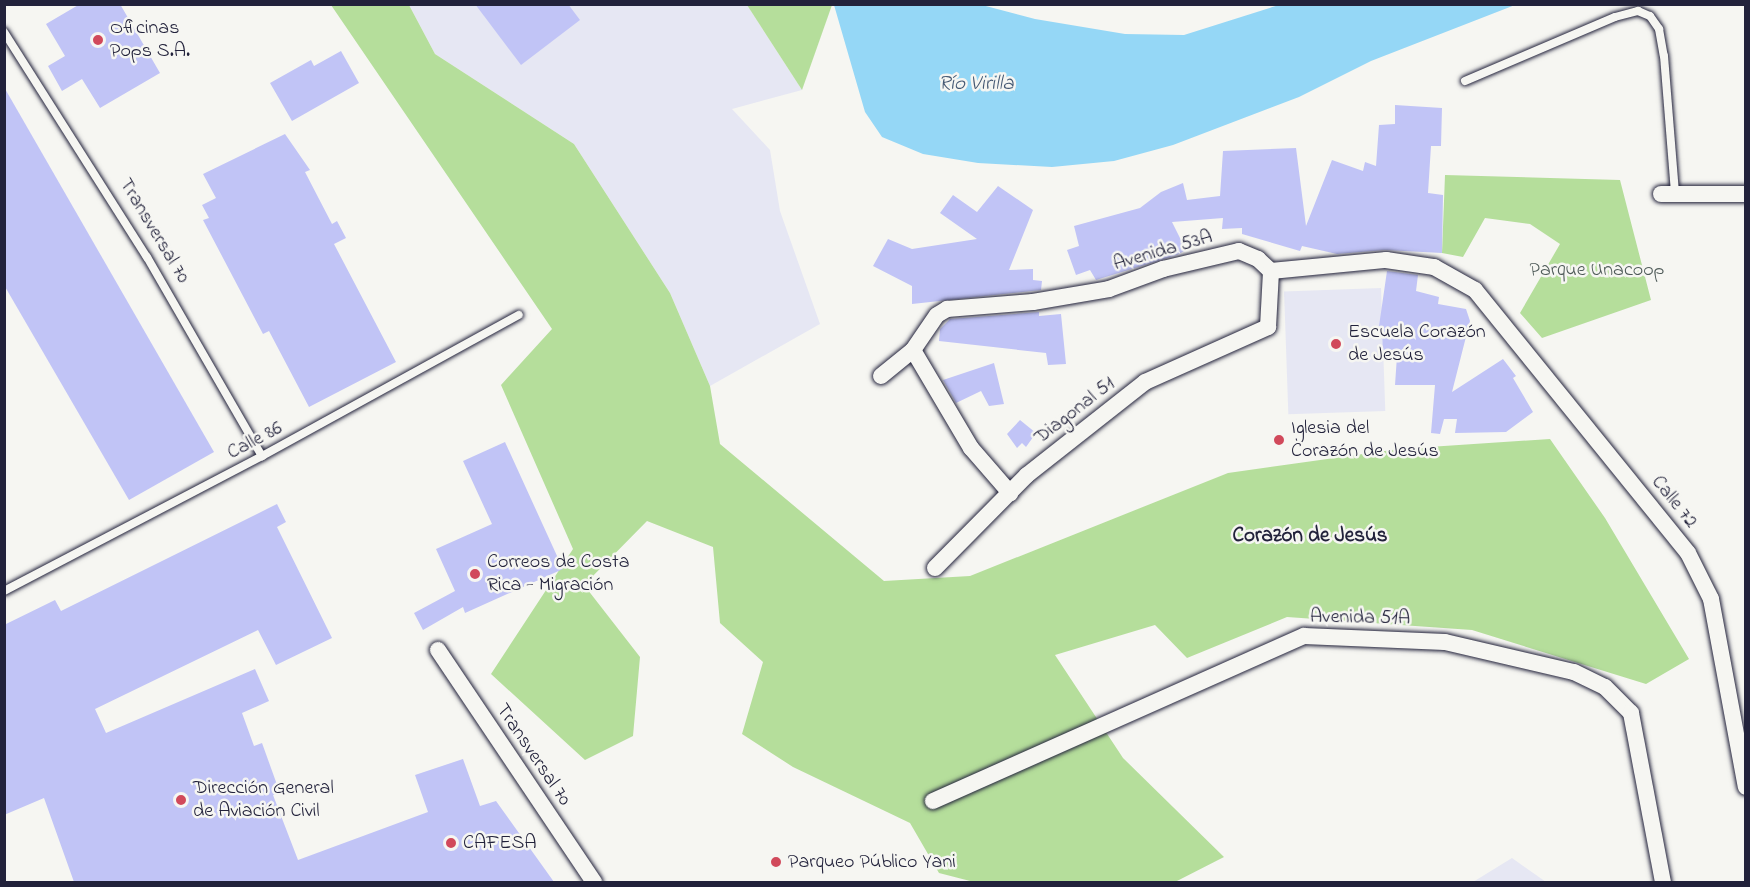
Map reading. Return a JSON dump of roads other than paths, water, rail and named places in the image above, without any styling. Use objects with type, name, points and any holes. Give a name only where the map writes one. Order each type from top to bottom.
[{"type":"street","points":[[1668,194],[1746,194]]},
{"type":"street","name":"Avenida 53A","points":[[881,376],[913,350],[937,315],[947,309],[1032,302],[1109,289],[1163,269],[1239,251],[1258,259],[1270,271]]},
{"type":"street","name":"Calle 72","points":[[1270,271],[1386,260],[1434,267],[1474,290],[1688,553],[1711,599],[1746,787]]},
{"type":"street","name":"Diagonal 51","points":[[935,568],[1010,493],[1145,382],[1268,327],[1270,271]]},
{"type":"street","points":[[913,350],[971,448],[1010,493]]},
{"type":"street","name":"Avenida 51A","points":[[933,801],[1304,636],[1444,642],[1574,672],[1605,687],[1631,713],[1663,882]]},
{"type":"street","name":"Transversal 70","points":[[438,650],[594,882]]},
{"type":"lane","points":[[1465,81],[1615,17],[1638,11],[1650,16],[1659,29],[1664,56],[1668,194]]},
{"type":"lane","name":"Transversal 70","points":[[4,32],[147,257],[262,456]]},
{"type":"lane","name":"Calle 86","points":[[4,591],[262,456],[519,315]]},
{"type":"water","name":"Río Virilla","points":[[834,5],[982,5],[1035,19],[1125,34],[1184,35],[1279,5],[1515,5],[1371,61],[1299,97],[1173,145],[1114,161],[1052,167],[978,163],[923,154],[882,137],[865,112]]},
{"type":"place","name":"Oficinas Pops S.A.","points":[[98,40]]},
{"type":"place","name":"Escuela Corazón de Jesús","points":[[1336,344]]},
{"type":"place","name":"Iglesia del Corazón de Jesús","points":[[1279,440]]},
{"type":"place","name":"Correos de Costa Rica - Migración","points":[[475,574]]},
{"type":"place","name":"Dirección General de Aviación Civil","points":[[181,800]]},
{"type":"place","name":"CAFESA","points":[[451,843]]},
{"type":"place","name":"Parqueo Público Yani","points":[[776,862]]},
{"type":"district","name":"Corazón de Jesús","points":[[1310,536]]},
{"type":"park label","name":"Parque Unacoop","points":[[1597,270]]}]
